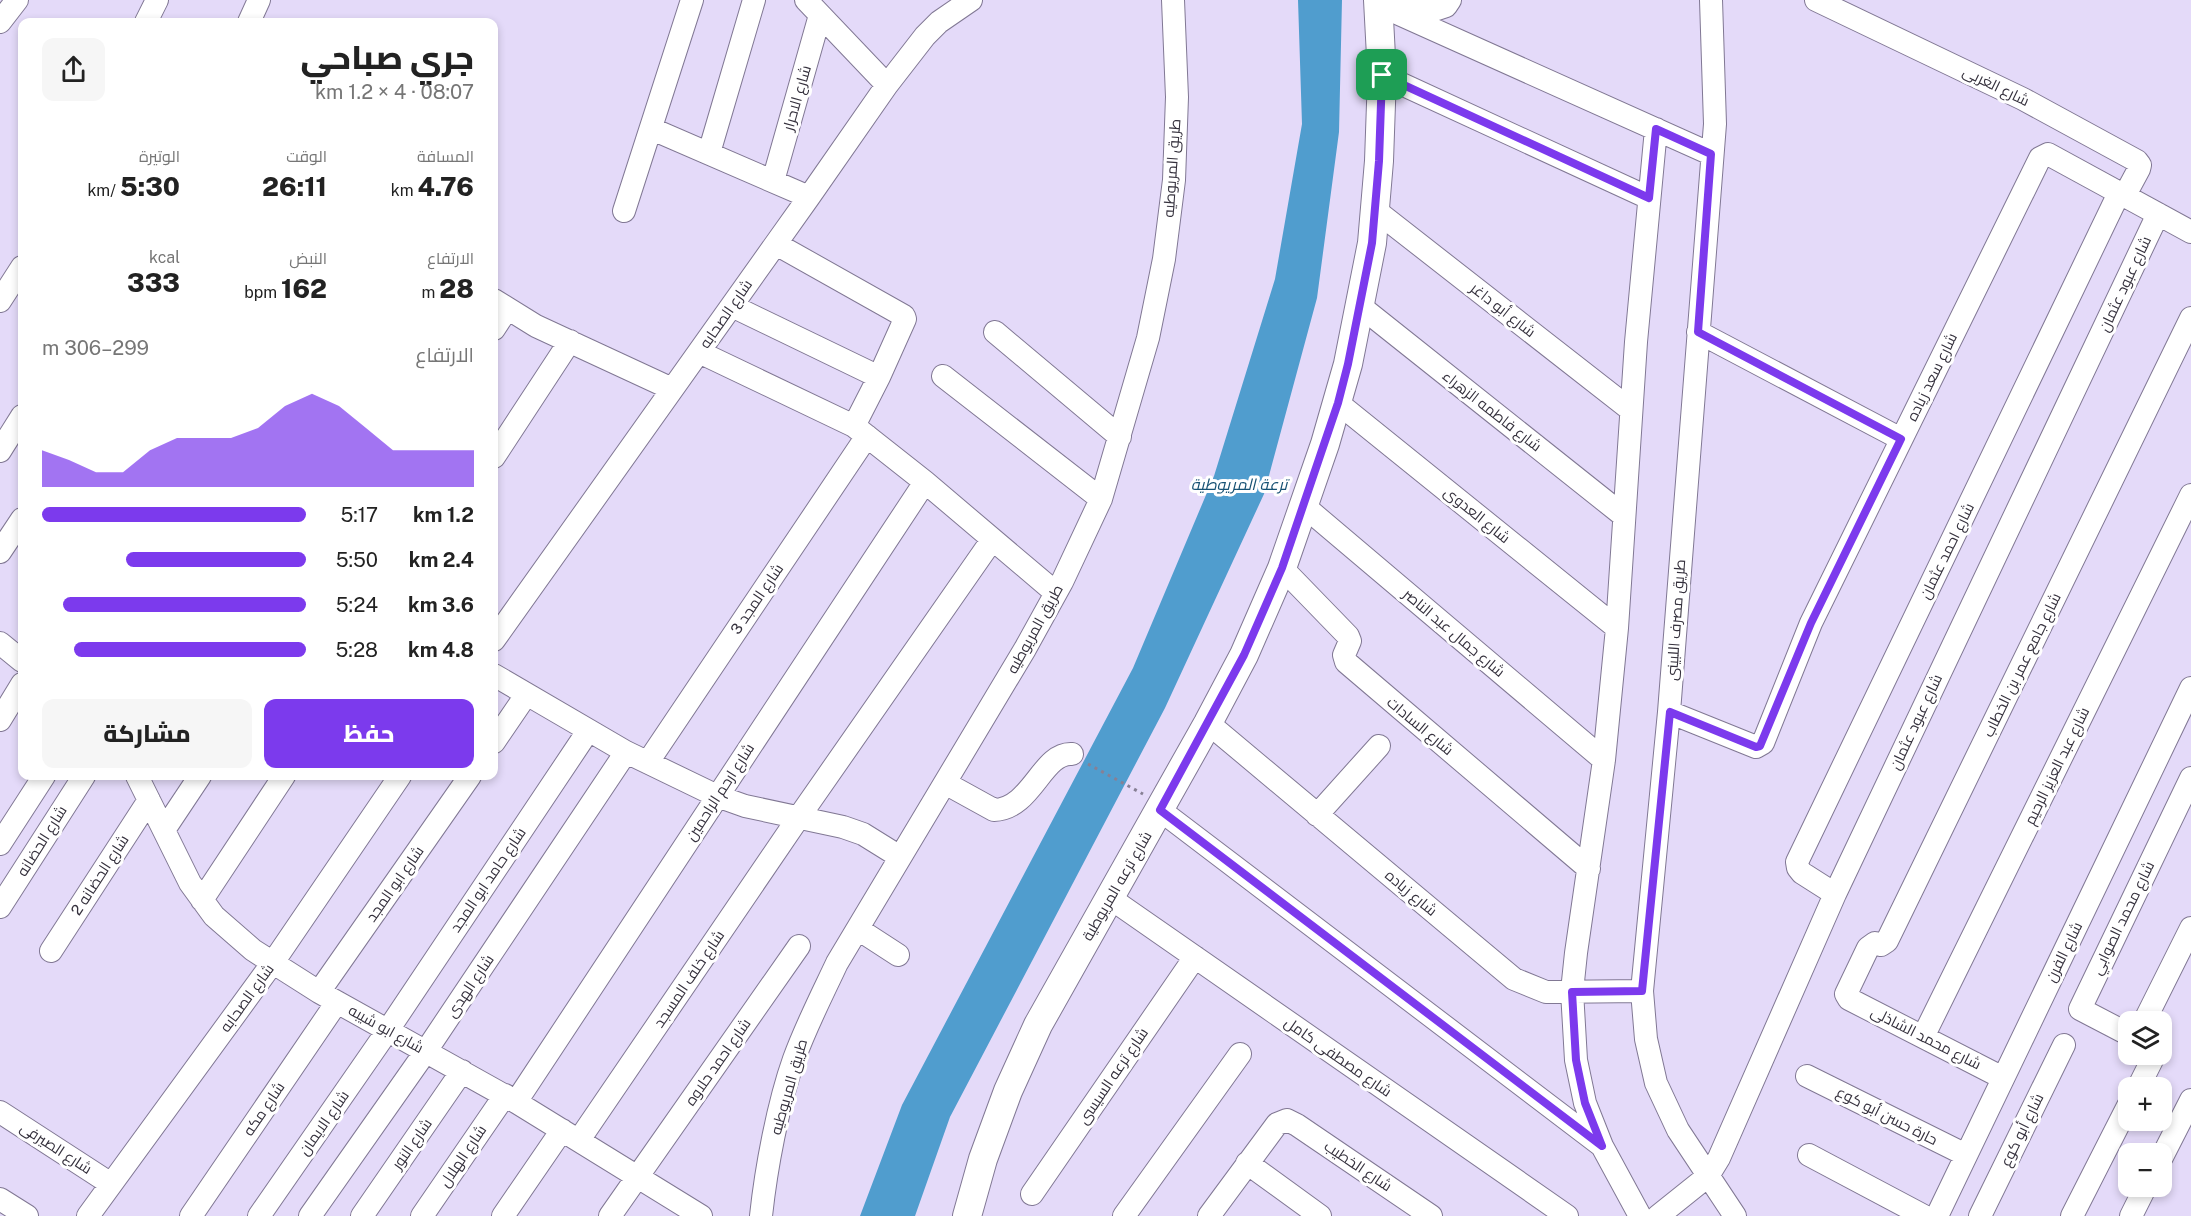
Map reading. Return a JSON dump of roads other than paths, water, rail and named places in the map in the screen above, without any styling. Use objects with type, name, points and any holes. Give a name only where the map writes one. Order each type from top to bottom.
[{"type":"main road","name":"شارع ترعه المريوطية","points":[[967,1216],[983,1160],[1008,1091],[1038,1025],[1160,810],[1244,655],[1282,568],[1304,506],[1338,403],[1372,243],[1379,161],[1387,2]]},
{"type":"street","points":[[0,22],[16,0]]},
{"type":"street","points":[[251,18],[259,0]]},
{"type":"street","points":[[624,211],[692,0]]},
{"type":"street","points":[[709,153],[754,0]]},
{"type":"street","name":"شارع الصحابه","points":[[498,634],[887,85],[925,36],[955,10],[971,0]]},
{"type":"street","name":"طريق المريوطيه","points":[[761,1216],[777,1123],[793,1062],[819,1000],[837,963],[1025,649],[1056,593],[1101,500],[1150,327],[1164,259],[1174,180],[1177,97],[1173,0]]},
{"type":"street","points":[[1387,2],[1437,9],[1446,6],[1450,0]]},
{"type":"street","name":"طريق مصرف اللبينى","points":[[1712,0],[1715,124],[1670,712],[1642,991],[1646,1039],[1656,1083],[1678,1130],[1735,1216]]},
{"type":"street","name":"شارع الغربى","points":[[1816,0],[2023,99],[2137,161],[2140,165],[2139,169],[2122,194]]},
{"type":"street","points":[[1387,2],[1711,154]]},
{"type":"street","points":[[813,8],[887,85]]},
{"type":"street","name":"شارع الاحرار","points":[[773,181],[813,8]]},
{"type":"street","points":[[1382,75],[1649,198]]},
{"type":"street","points":[[652,129],[809,197]]},
{"type":"street","points":[[1640,1216],[1602,1146],[1585,1103],[1576,1060],[1572,992],[1604,760],[1617,628],[1631,410],[1656,129]]},
{"type":"street","name":"شارع سعد زياده","points":[[1670,712],[1756,747],[1760,746],[1811,623],[2040,158],[2048,154],[2122,194]]},
{"type":"street","points":[[2122,194],[2191,232]]},
{"type":"street","name":"شارع احمد عثمان","points":[[1835,894],[1802,873],[1797,862],[2122,194]]},
{"type":"street","name":"شارع أبو داغر","points":[[1375,210],[1631,410]]},
{"type":"street","name":"شارع عبود عثمان","points":[[1658,1216],[1708,1176],[1719,1158],[1835,894],[2158,214]]},
{"type":"street","name":"شارع المجد 3","points":[[648,762],[860,431],[879,377],[905,319],[904,316],[776,244]]},
{"type":"street","points":[[0,301],[18,273]]},
{"type":"street","points":[[500,305],[672,389]]},
{"type":"street","points":[[732,306],[879,377]]},
{"type":"street","name":"شارع فاطمه الزهراء","points":[[1360,306],[1624,516]]},
{"type":"street","name":"شارع جامع عمر بن الخطاب","points":[[1849,999],[1846,994],[1868,948],[1875,943],[1881,945],[1887,941],[2191,318]]},
{"type":"street","points":[[995,332],[1120,437]]},
{"type":"street","points":[[1698,332],[1901,439]]},
{"type":"street","points":[[498,452],[570,341]]},
{"type":"street","points":[[699,352],[860,431],[925,482],[1056,593]]},
{"type":"street","points":[[944,376],[1101,500]]},
{"type":"street","name":"شارع العدوى","points":[[1338,403],[1617,628]]},
{"type":"street","points":[[0,451],[18,422]]},
{"type":"street","name":"شارع ارحم الراحمين","points":[[510,1099],[717,796],[925,482]]},
{"type":"street","name":"شارع عبد العزيز الرحيم","points":[[1923,1037],[2190,502]]},
{"type":"street","name":"شارع جمال عبد الناصر","points":[[1304,506],[1604,760]]},
{"type":"street","points":[[0,552],[18,525]]},
{"type":"street","name":"شارع خلف المسجد","points":[[503,1216],[571,1135],[799,817],[992,540]]},
{"type":"street","name":"شارع السادات","points":[[1282,568],[1348,636],[1350,641],[1344,655],[1346,662],[1589,869]]},
{"type":"street","points":[[0,643],[18,658]]},
{"type":"street","points":[[498,678],[626,752],[717,796],[745,806],[843,827],[863,834],[900,857]]},
{"type":"street","name":"شارع الفرن","points":[[1937,1216],[2191,688]]},
{"type":"street","points":[[0,720],[18,691]]},
{"type":"street","points":[[498,736],[526,695]]},
{"type":"street","name":"شارع زياده","points":[[1208,723],[1514,979],[1546,992],[1642,991]]},
{"type":"street","name":"شارع حامد ابو المجد","points":[[388,1030],[588,731]]},
{"type":"street","points":[[1317,815],[1380,746]]},
{"type":"street","name":"شارع الهدى","points":[[309,1216],[426,1051],[626,752]]},
{"type":"street","points":[[945,783],[994,810],[1001,809],[1018,802],[1057,758],[1072,754]]},
{"type":"street","name":"شارع محمد الصوابي","points":[[2118,1029],[2080,1009],[2191,778]]},
{"type":"street","points":[[0,844],[41,780]]},
{"type":"street","name":"شارع الحضانه","points":[[0,907],[81,780]]},
{"type":"street","name":"شارع ابو شيبه","points":[[139,780],[190,883],[214,916],[253,950],[274,961],[328,997],[462,1071],[571,1135],[701,1216]]},
{"type":"street","points":[[164,830],[197,780]]},
{"type":"street","points":[[202,900],[281,780]]},
{"type":"street","name":"شارع الصحابه","points":[[88,1216],[274,961],[397,780]]},
{"type":"street","name":"شارع ابو المجد","points":[[328,997],[467,780]]},
{"type":"street","name":"شارع الحضانه 2","points":[[51,951],[149,800]]},
{"type":"street","points":[[1160,810],[1602,1146]]},
{"type":"street","name":"شارع مصطفى كامل","points":[[1110,898],[1567,1216]]},
{"type":"street","points":[[2150,1011],[2191,928]]},
{"type":"street","points":[[858,929],[898,955]]},
{"type":"street","name":"شارع احمد حلاوه","points":[[637,1178],[799,946]]},
{"type":"street","name":"شارع ترعه السيسى","points":[[1032,1194],[1195,957]]},
{"type":"street","name":"شارع مكه","points":[[191,1216],[328,997]]},
{"type":"street","name":"شارع محمد الشاذلى","points":[[1849,999],[2003,1078]]},
{"type":"street","name":"شارع الايمان","points":[[260,1216],[388,1030]]},
{"type":"street","name":"شارع أبو كوع","points":[[1980,1216],[2064,1045]]},
{"type":"street","points":[[1124,1216],[1240,1054]]},
{"type":"street","name":"شارع النور","points":[[362,1216],[462,1071]]},
{"type":"street","name":"حارة حسن أبو كوع","points":[[1807,1076],[1966,1155]]},
{"type":"street","name":"شارع الهلال","points":[[422,1216],[510,1099]]},
{"type":"street","points":[[2169,1143],[2191,1100]]},
{"type":"street","name":"شارع الصيرفى","points":[[0,1112],[111,1184]]},
{"type":"street","name":"شارع الخطيب","points":[[1247,1163],[1277,1124],[1283,1120],[1290,1121],[1431,1216]]},
{"type":"street","points":[[2072,1216],[2118,1126]]},
{"type":"street","points":[[1809,1155],[1924,1216]]},
{"type":"street","points":[[1209,1216],[1247,1163],[1320,1216]]},
{"type":"street","points":[[610,1216],[637,1178]]},
{"type":"street","points":[[2131,1216],[2140,1197]]},
{"type":"street","points":[[0,1199],[27,1216]]},
{"type":"water","name":"ترعة المريوطية","points":[[1298,0],[1342,0],[1339,132],[1317,298],[1264,494],[1165,708],[950,1117],[915,1216],[860,1216],[902,1105],[1133,668],[1214,476],[1275,279],[1302,124]]}]
